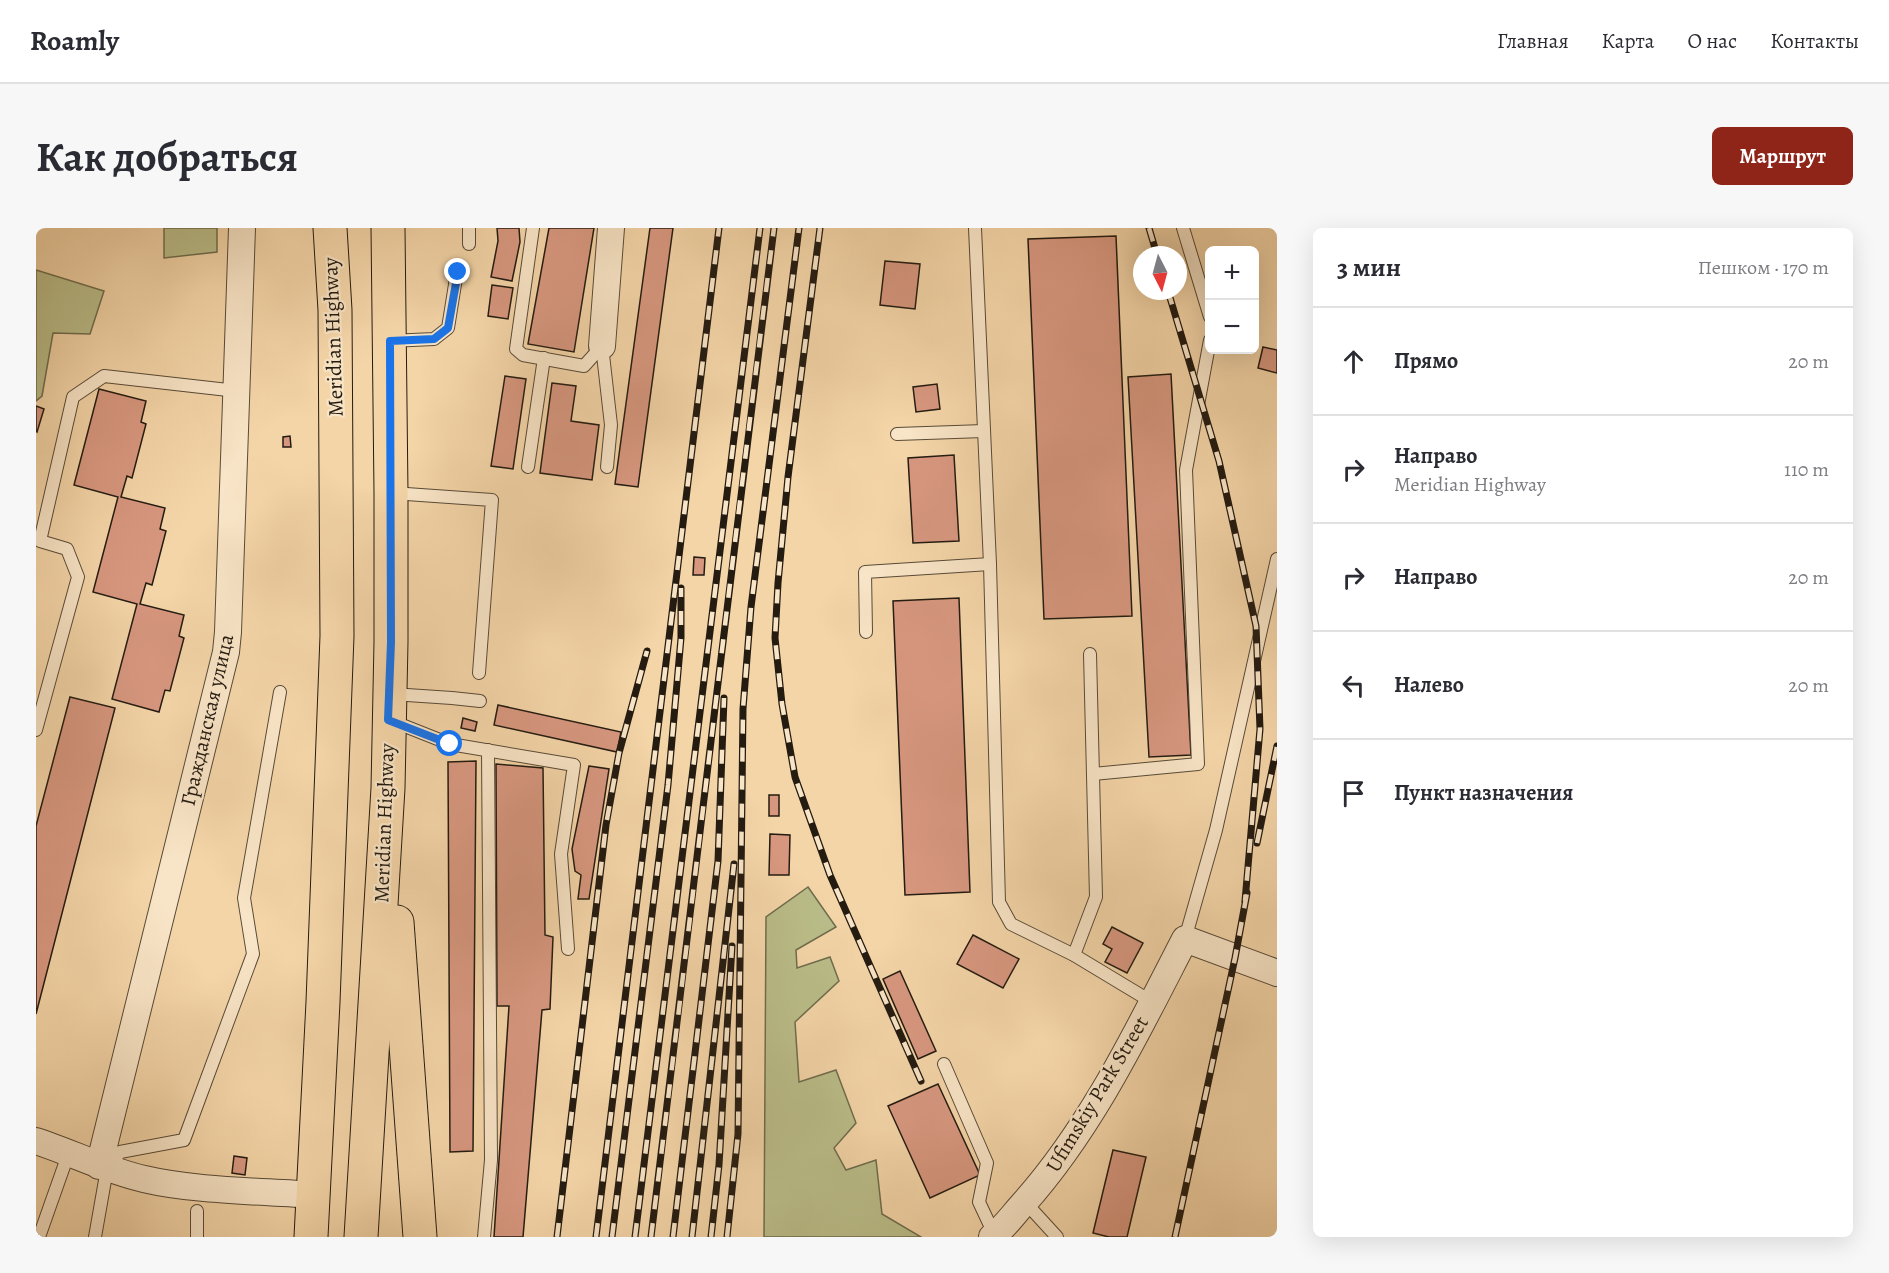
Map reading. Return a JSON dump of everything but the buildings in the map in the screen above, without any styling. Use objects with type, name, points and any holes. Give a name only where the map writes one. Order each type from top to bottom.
[{"type":"main road","name":"Meridian Highway","points":[[311,1237],[323,1002],[337,636],[335,310],[330,228]]},
{"type":"main road","name":"Meridian Highway","points":[[361,1237],[388,788],[391,493],[388,228]]},
{"type":"main road","points":[[388,788],[420,1237]]},
{"type":"street","name":"Гражданская улица","points":[[103,1168],[226,652],[242,228]]},
{"type":"street","points":[[602,346],[611,228]]},
{"type":"street","points":[[1185,939],[1277,973]]},
{"type":"street","name":"Ufimskiy Park Street","points":[[994,1236],[1046,1179],[1093,1108],[1185,939]]},
{"type":"street","points":[[36,1141],[69,1152],[103,1168],[147,1180],[190,1186],[313,1195]]},
{"type":"lane","points":[[469,228],[469,244]]},
{"type":"lane","points":[[533,228],[516,349],[523,355],[584,366],[602,346]]},
{"type":"lane","points":[[975,228],[990,564],[999,902],[1011,924],[1074,954],[1152,1002]]},
{"type":"lane","points":[[1183,228],[1205,303]]},
{"type":"lane","points":[[390,341],[434,339],[448,328],[458,272]]},
{"type":"lane","points":[[602,346],[611,425],[607,467]]},
{"type":"lane","points":[[1093,774],[1198,764],[1186,470],[1207,354]]},
{"type":"lane","points":[[528,467],[543,358]]},
{"type":"lane","points":[[36,730],[78,577],[67,549],[38,540],[73,397],[104,376],[237,391]]},
{"type":"lane","points":[[897,434],[984,431]]},
{"type":"lane","points":[[391,493],[492,500],[479,673]]},
{"type":"lane","points":[[1185,939],[1216,830],[1277,559]]},
{"type":"lane","points":[[866,632],[865,572],[990,564]]},
{"type":"lane","points":[[1074,954],[1096,897],[1090,654]]},
{"type":"lane","points":[[36,677],[49,681]]},
{"type":"lane","points":[[95,1237],[103,1168],[120,1152],[184,1140],[253,954],[244,898],[280,692]]},
{"type":"lane","points":[[389,707],[452,698],[480,701]]},
{"type":"lane","points":[[389,707],[450,744],[574,765],[561,854],[568,949]]},
{"type":"lane","points":[[484,1237],[491,1160],[488,750]]},
{"type":"lane","points":[[944,1064],[987,1163],[979,1202],[994,1236]]},
{"type":"lane","points":[[39,1237],[69,1152]]},
{"type":"lane","points":[[1025,1202],[1057,1237]]},
{"type":"lane","points":[[197,1211],[197,1237]]},
{"type":"green space","points":[[164,228],[217,228],[217,252],[164,258]]},
{"type":"green space","points":[[36,270],[104,291],[90,334],[53,333],[42,396],[36,401]]},
{"type":"green space","points":[[808,887],[836,927],[796,950],[797,968],[830,957],[839,981],[795,1022],[799,1082],[836,1070],[856,1123],[834,1148],[846,1170],[876,1160],[882,1214],[921,1237],[764,1237],[766,917]]},
{"type":"railway","points":[[596,1237],[719,228]]},
{"type":"railway","points":[[635,1237],[760,228]]},
{"type":"railway","points":[[651,1237],[774,228]]},
{"type":"railway","points":[[727,1237],[738,1134],[743,709],[751,607],[799,228]]},
{"type":"railway","points":[[820,228],[788,477],[778,583],[775,638],[782,704],[795,777],[830,875],[921,1081]]},
{"type":"railway","points":[[1149,228],[1154,246]]},
{"type":"railway","points":[[1171,300],[1219,461],[1256,626],[1260,729],[1245,901]]},
{"type":"railway","points":[[612,1237],[668,785],[681,638],[681,588]]},
{"type":"railway","points":[[557,1237],[606,825],[619,753],[647,651]]},
{"type":"railway","points":[[673,1237],[718,861],[724,698]]},
{"type":"railway","points":[[1257,843],[1277,746]]},
{"type":"railway","points":[[692,1237],[734,864]]},
{"type":"railway","points":[[1175,1237],[1247,893]]},
{"type":"railway","points":[[711,1237],[719,1165],[732,946]]},
{"type":"route","points":[[450,744],[388,720],[391,642],[390,341],[434,339],[448,328],[458,272]]}]
